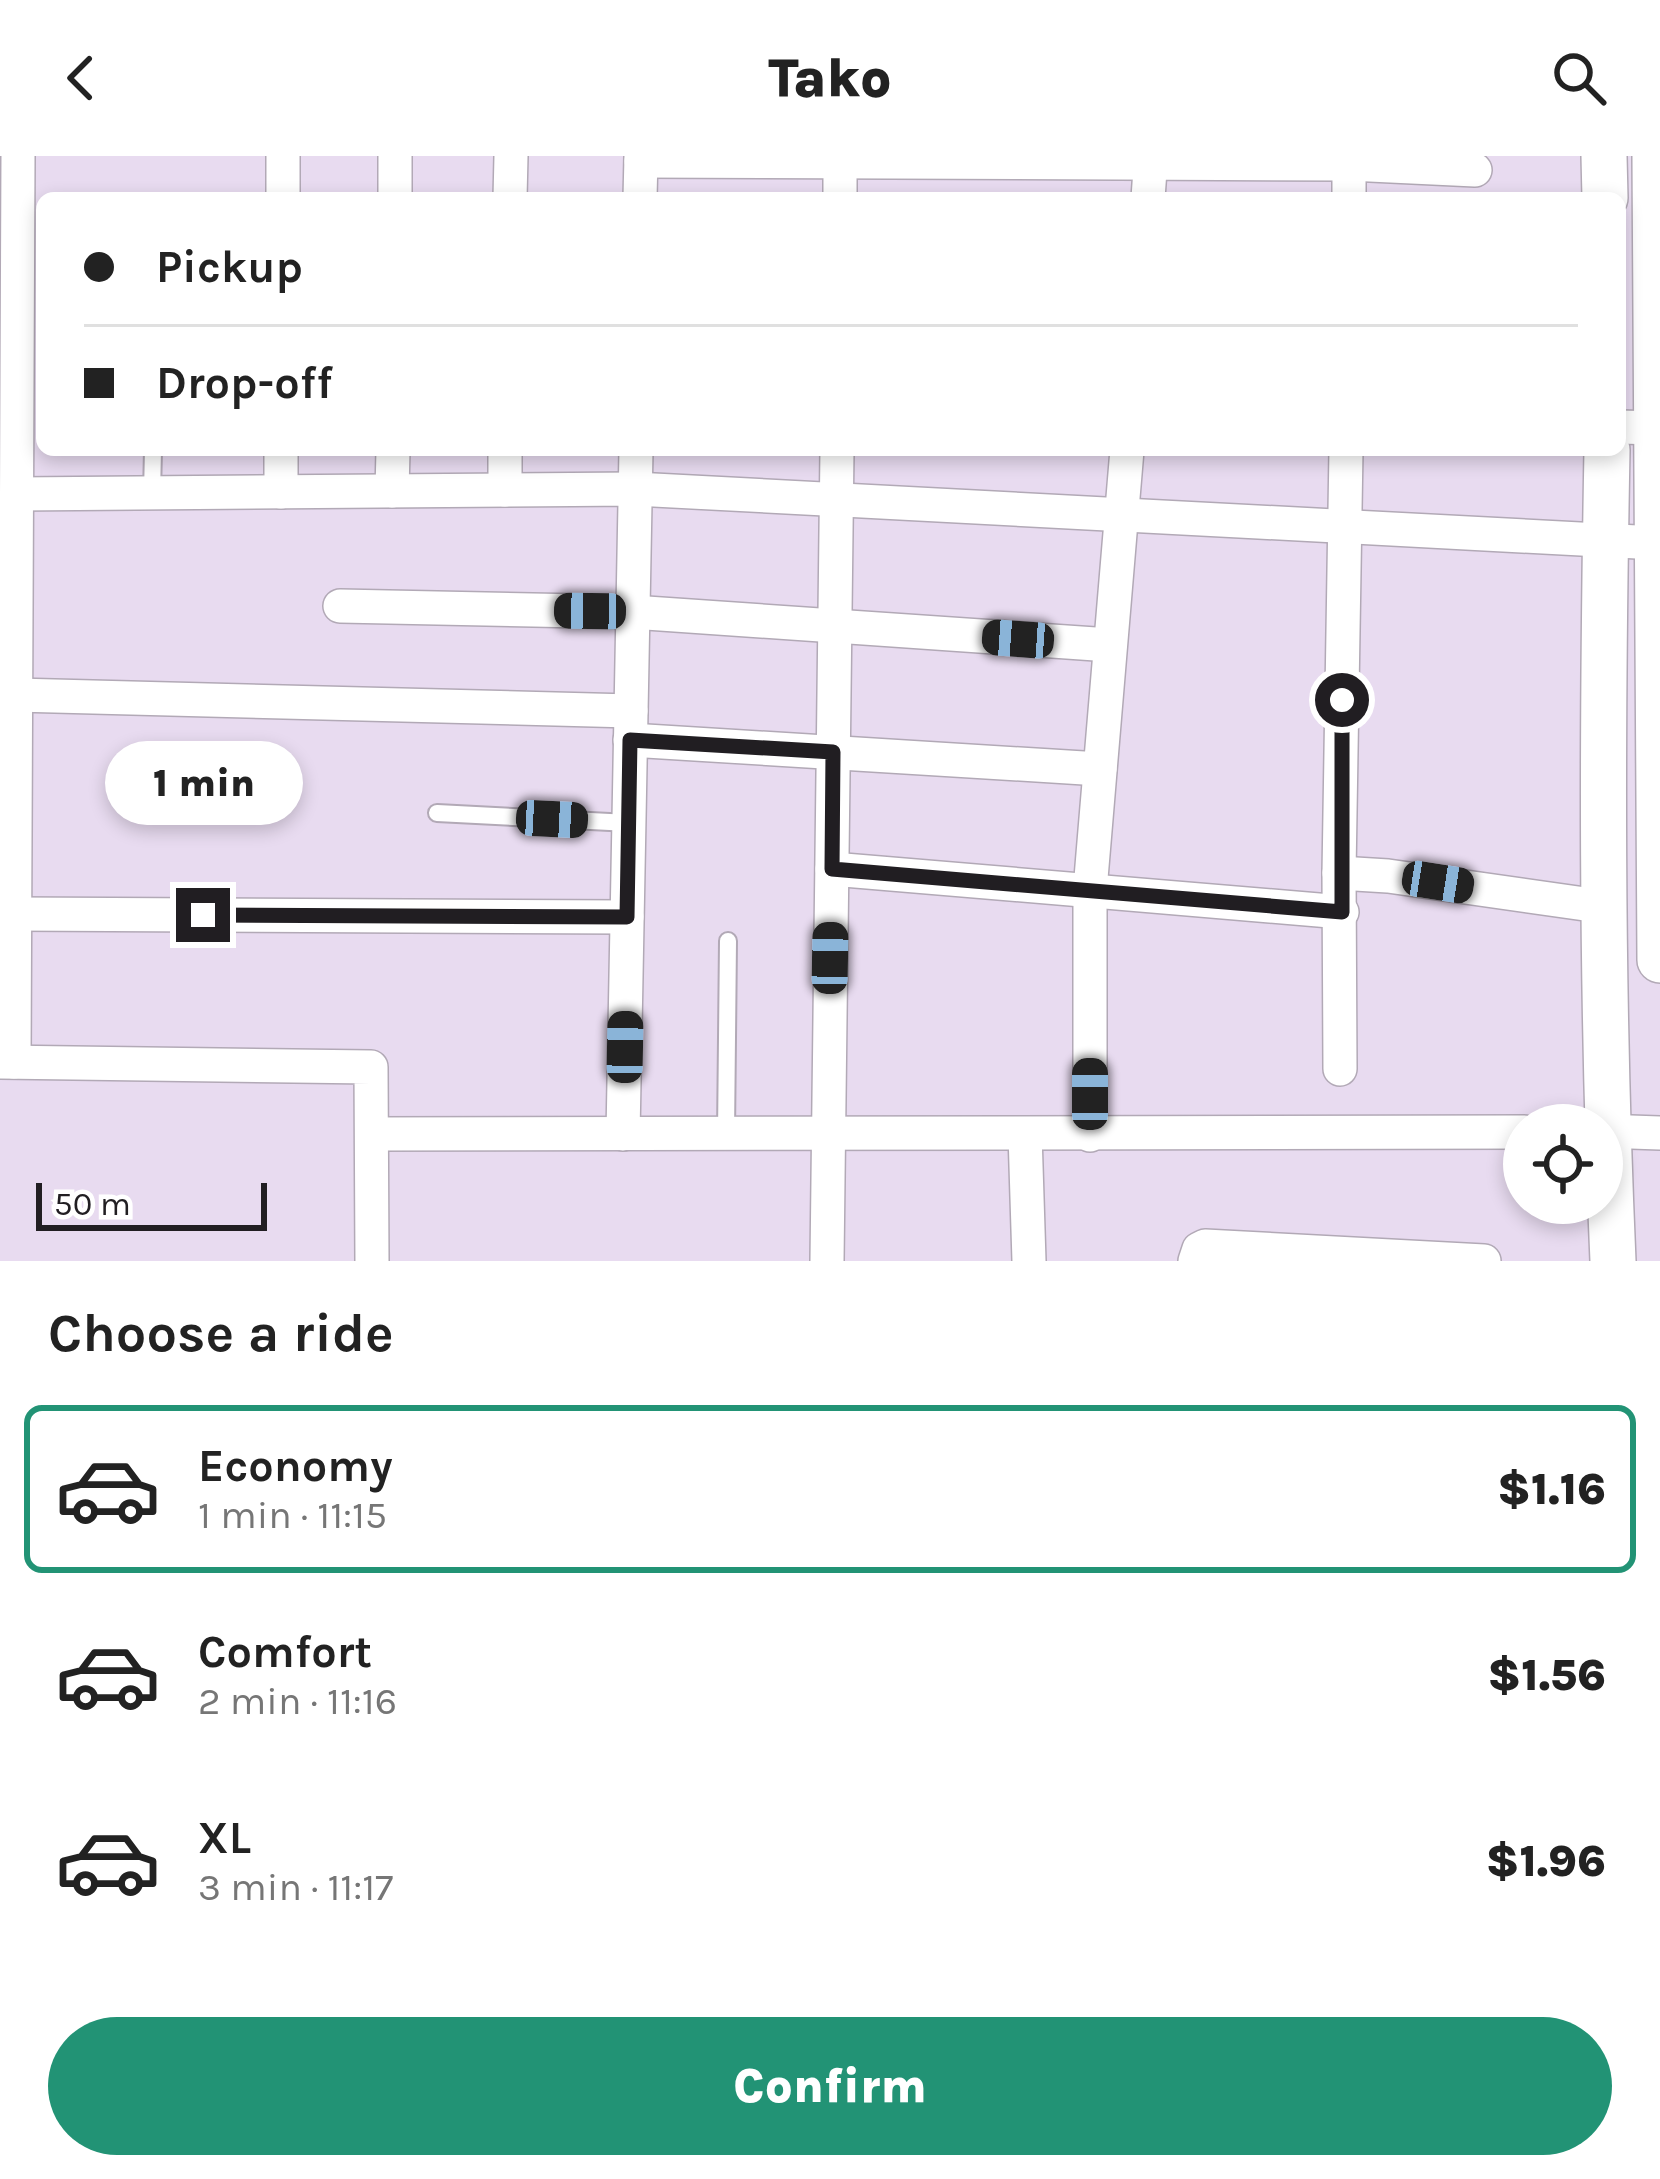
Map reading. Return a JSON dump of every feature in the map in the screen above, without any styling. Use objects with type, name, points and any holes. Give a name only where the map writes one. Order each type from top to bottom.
[{"type":"main road","points":[[1604,156],[1605,192]]},
{"type":"main road","points":[[1605,1104],[1606,907],[1636,786],[1656,543],[1639,427],[1655,156]]},
{"type":"main road","points":[[1607,456],[1606,540],[1660,960]]},
{"type":"main road","points":[[1611,1224],[1613,1261]]},
{"type":"street","points":[[18,156],[8,494],[16,695],[8,802],[14,914],[7,1062],[371,1067],[372,1261]]},
{"type":"street","points":[[283,156],[283,192]]},
{"type":"street","points":[[395,156],[395,192]]},
{"type":"street","points":[[510,192],[511,156]]},
{"type":"street","points":[[640,192],[641,158],[1369,162],[1475,170]]},
{"type":"street","points":[[1148,192],[1151,159]]},
{"type":"street","points":[[840,161],[840,192]]},
{"type":"street","points":[[1352,192],[1369,162]]},
{"type":"street","points":[[280,492],[281,456]]},
{"type":"street","points":[[392,491],[393,456]]},
{"type":"street","points":[[505,456],[505,490]]},
{"type":"street","points":[[623,1134],[636,456]]},
{"type":"street","points":[[827,1261],[837,456]]},
{"type":"street","points":[[1090,1135],[1090,890],[1126,456]]},
{"type":"street","points":[[1340,1069],[1346,456]]},
{"type":"street","points":[[8,494],[635,489],[1656,543]]},
{"type":"street","points":[[340,606],[632,612],[1110,645]]},
{"type":"street","points":[[16,695],[630,726],[833,752],[1100,769]]},
{"type":"street","points":[[832,869],[1342,912]]},
{"type":"street","points":[[1339,873],[1388,875],[1606,907]]},
{"type":"street","points":[[14,914],[627,917]]},
{"type":"street","points":[[372,1134],[1503,1132]]},
{"type":"street","points":[[1623,1132],[1660,1133]]},
{"type":"street","points":[[1025,1134],[1029,1261]]},
{"type":"street","points":[[1196,1261],[1199,1249],[1205,1246],[1484,1261]]},
{"type":"lane","points":[[152,493],[153,456]]},
{"type":"lane","points":[[437,813],[629,823]]},
{"type":"lane","points":[[726,1134],[728,941]]},
{"type":"shaded area","points":[[0,156],[1660,156],[1660,1261],[0,1261]]},
{"type":"route","points":[[203,915],[627,917],[630,740],[833,752],[832,869],[1342,912],[1342,700]]}]
